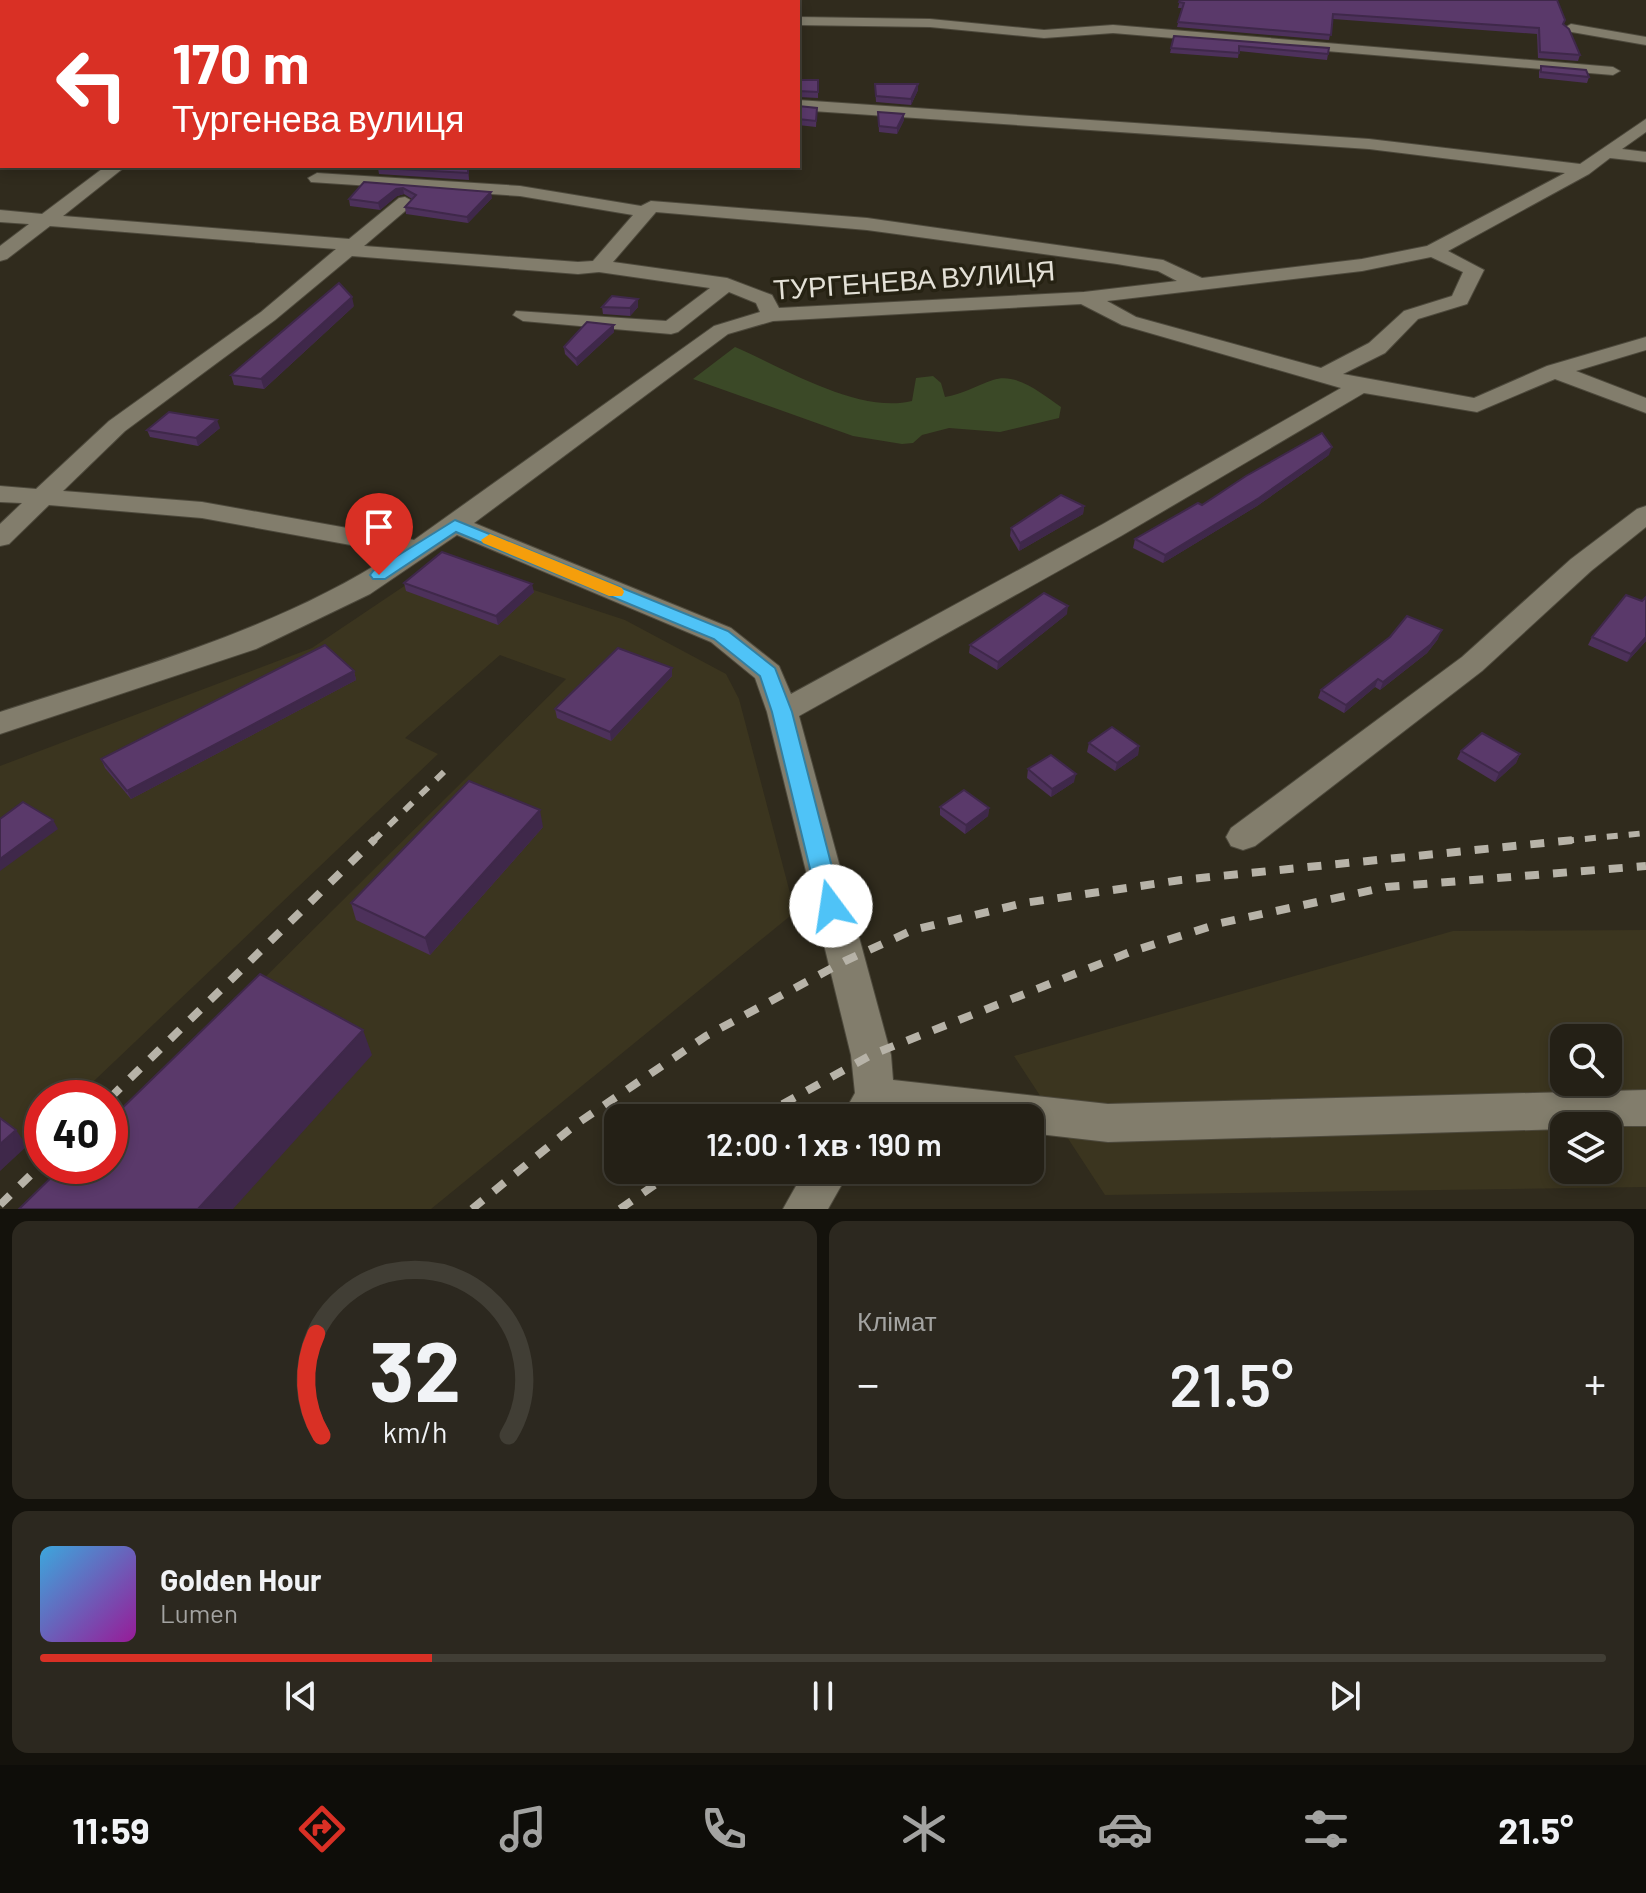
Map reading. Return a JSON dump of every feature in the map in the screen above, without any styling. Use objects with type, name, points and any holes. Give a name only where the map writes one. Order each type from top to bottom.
[{"type":"street","points":[[800,21],[930,23],[1044,34],[1113,29],[1613,71]]},
{"type":"street","points":[[1631,37],[1646,26]]},
{"type":"street","points":[[1571,28],[1646,41]]},
{"type":"street","points":[[800,105],[1369,144],[1583,170]]},
{"type":"street","name":"ТУРГЕНЕВА ВУЛИЦЯ","points":[[0,723],[246,642],[360,588],[455,525],[721,330],[772,315],[1084,298],[1362,265],[1433,251],[1583,170],[1646,124]]},
{"type":"street","points":[[1608,153],[1646,157]]},
{"type":"street","points":[[0,255],[115,168]]},
{"type":"street","points":[[317,178],[520,191],[646,212]]},
{"type":"street","points":[[0,538],[117,426],[268,316],[405,202]]},
{"type":"street","points":[[599,266],[651,206],[883,226],[1163,266],[1200,285]]},
{"type":"street","points":[[0,216],[578,268],[599,266],[727,284],[765,299],[772,315]]},
{"type":"street","points":[[1324,375],[1377,348],[1411,315],[1460,300],[1474,270],[1433,251]]},
{"type":"street","points":[[523,315],[671,328],[727,284]]},
{"type":"street","points":[[1084,298],[1129,321],[1360,386],[1477,405],[1555,371],[1646,343]]},
{"type":"street","points":[[1555,371],[1646,406]]},
{"type":"street","points":[[782,712],[1112,530],[1360,386]]},
{"type":"street","points":[[0,494],[202,510],[418,549]]},
{"type":"street","points":[[1243,837],[1472,664],[1581,565],[1646,514]]},
{"type":"street","points":[[455,525],[721,635],[768,673],[782,712],[871,1055],[868,1104]]},
{"type":"street","points":[[1044,1119],[1108,1123],[1646,1108]]},
{"type":"street","points":[[804,1209],[820,1184]]},
{"type":"shaded area","points":[[443,560],[625,620],[726,674],[739,699],[795,912],[431,1209],[31,1209],[77,1184],[128,1184],[128,1113],[566,679],[500,655],[405,738],[438,754],[95,1080],[24,1080],[24,1148],[0,1171],[0,766],[312,648]]},
{"type":"shaded area","points":[[1646,930],[1646,1187],[1105,1195],[1014,1056],[1453,931]]},
{"type":"green space","points":[[735,347],[822,387],[868,401],[912,401],[916,378],[933,376],[941,383],[945,397],[993,380],[1011,379],[1029,386],[1061,407],[1059,418],[1000,432],[949,428],[922,435],[913,443],[902,444],[853,436],[693,379]]},
{"type":"building","points":[[1180,0],[1557,0],[1565,20],[1563,24],[1569,29],[1580,55],[1540,52],[1539,28],[1333,14],[1331,35],[1178,22],[1184,3]]},
{"type":"building","points":[[1174,36],[1329,48],[1328,54],[1239,46],[1239,53],[1171,48]]},
{"type":"building","points":[[1541,66],[1586,70],[1589,77],[1541,72]]},
{"type":"building","points":[[800,80],[818,80],[818,92],[800,91]]},
{"type":"building","points":[[875,84],[918,84],[911,99],[876,96]]},
{"type":"building","points":[[800,106],[817,108],[816,121],[800,119]]},
{"type":"building","points":[[878,112],[904,114],[897,128],[879,126]]},
{"type":"building","points":[[378,168],[468,168],[468,173]]},
{"type":"building","points":[[364,182],[491,192],[467,217],[405,207],[416,195],[403,188],[396,189],[378,203],[349,199]]},
{"type":"building","points":[[339,283],[352,297],[261,379],[231,375]]},
{"type":"building","points":[[612,296],[638,299],[630,308],[602,307]]},
{"type":"building","points":[[587,322],[614,325],[576,359],[564,347]]},
{"type":"building","points":[[169,412],[217,420],[196,438],[147,430]]},
{"type":"building","points":[[1322,433],[1332,447],[1259,498],[1165,555],[1135,539],[1198,503],[1202,505]]},
{"type":"building","points":[[1061,495],[1084,506],[1020,543],[1011,528]]},
{"type":"building","points":[[442,552],[532,584],[496,616],[404,583]]},
{"type":"building","points":[[1044,593],[1068,606],[998,662],[970,645]]},
{"type":"building","points":[[1626,595],[1642,601],[1646,597],[1646,637],[1631,654],[1592,637]]},
{"type":"building","points":[[1407,616],[1442,630],[1430,645],[1383,682],[1378,679],[1346,705],[1321,690],[1390,637]]},
{"type":"building","points":[[325,645],[354,671],[127,791],[101,759]]},
{"type":"building","points":[[618,648],[672,668],[610,732],[555,709]]},
{"type":"building","points":[[1112,727],[1139,746],[1117,763],[1089,743]]},
{"type":"building","points":[[1482,733],[1520,754],[1499,773],[1461,751]]},
{"type":"building","points":[[1051,755],[1076,774],[1052,789],[1028,769]]},
{"type":"building","points":[[469,781],[540,810],[425,938],[351,903]]},
{"type":"building","points":[[964,790],[989,808],[966,825],[940,807]]},
{"type":"building","points":[[23,802],[53,820],[0,859],[0,819]]},
{"type":"building","points":[[260,974],[363,1030],[198,1209],[19,1209],[45,1184],[128,1184],[128,1102]]},
{"type":"building","points":[[0,1118],[16,1130],[0,1144]]},
{"type":"railway","points":[[373,841],[447,769]]},
{"type":"railway","points":[[1570,840],[1646,833]]},
{"type":"railway","points":[[128,1080],[375,839]]},
{"type":"railway","points":[[1570,840],[1583,839]]},
{"type":"railway","points":[[472,1209],[575,1125],[706,1036],[845,961],[913,930],[1024,903],[1181,880],[1570,840]]},
{"type":"railway","points":[[1563,841],[1570,840]]},
{"type":"railway","points":[[783,1104],[871,1055],[1130,952],[1221,923],[1386,887],[1646,866]]},
{"type":"railway","points":[[0,1205],[24,1182]]},
{"type":"railway","points":[[620,1209],[656,1184]]},
{"type":"slow traffic","points":[[490,540],[615,592]]},
{"type":"route","points":[[379,575],[455,525],[721,635],[768,673],[782,712],[831,906]]}]
